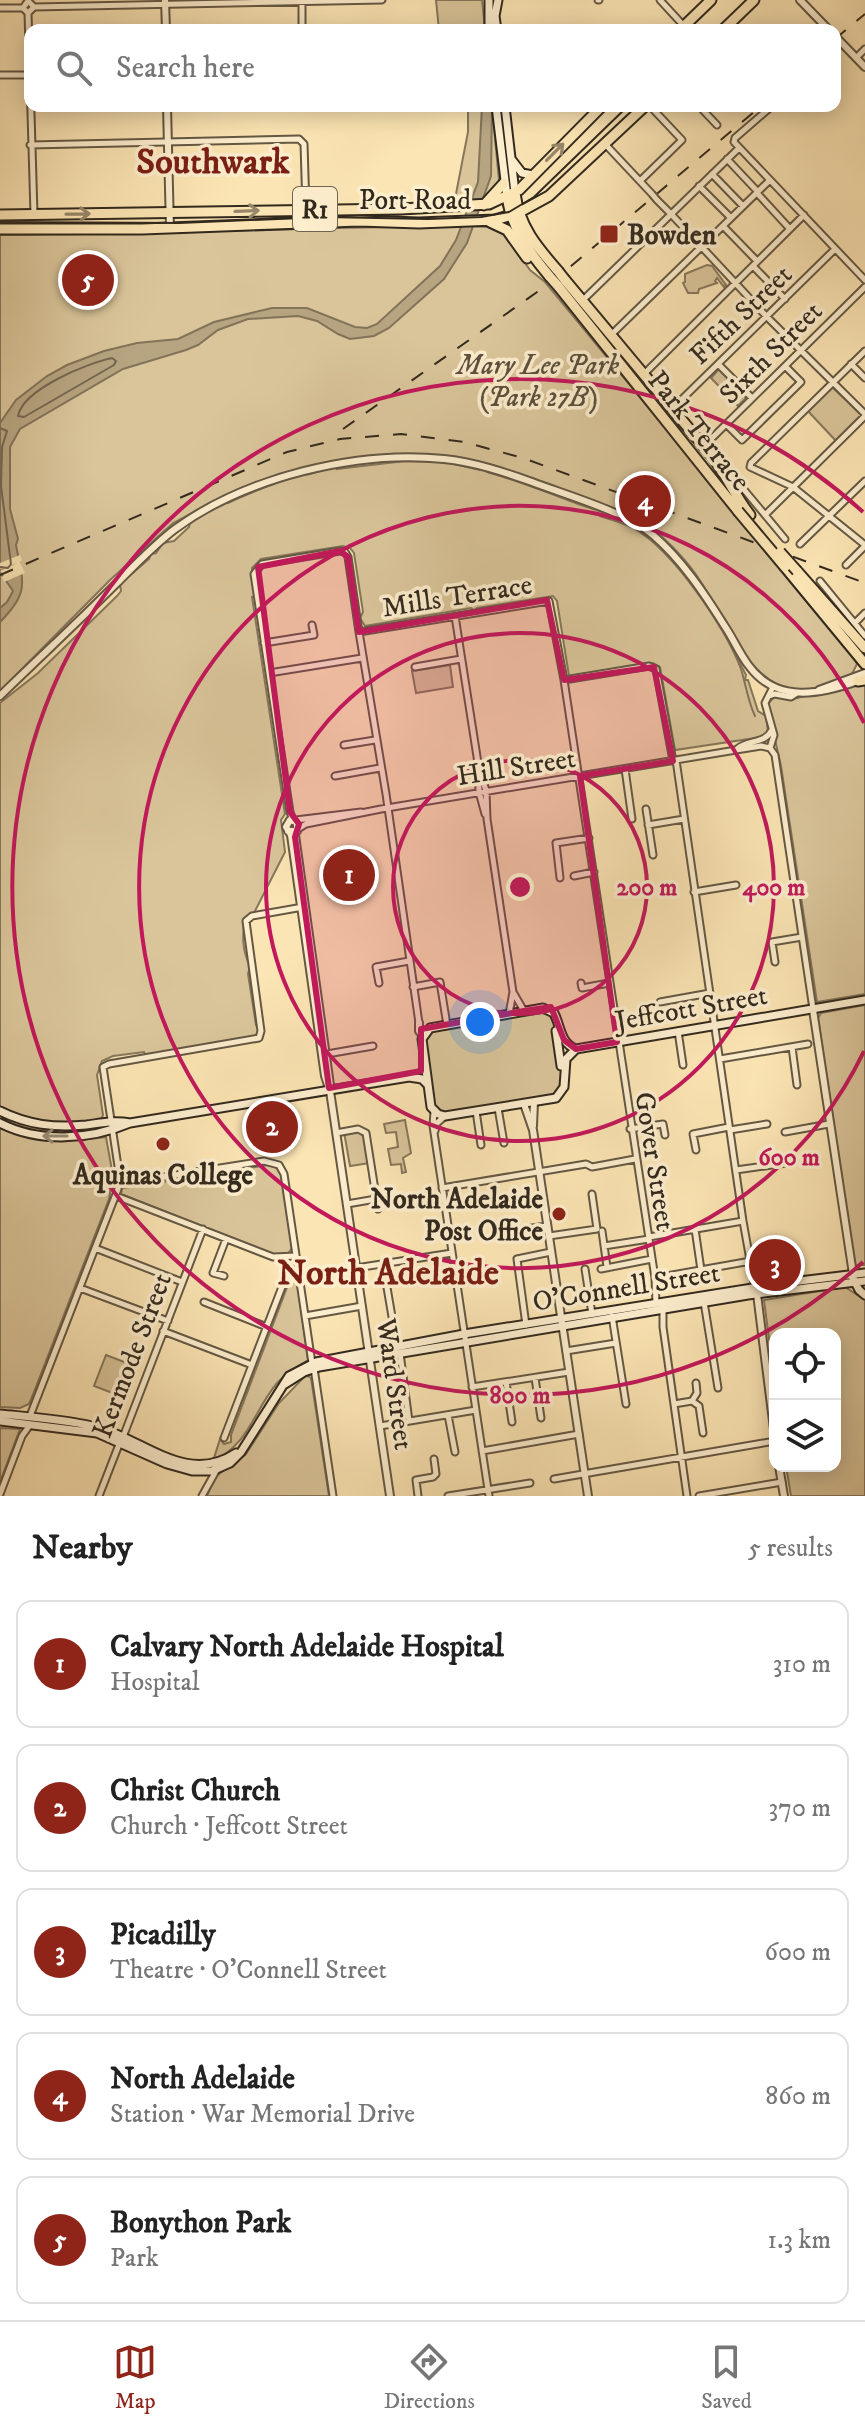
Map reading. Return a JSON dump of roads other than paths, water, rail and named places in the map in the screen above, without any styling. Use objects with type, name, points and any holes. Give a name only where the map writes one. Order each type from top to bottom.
[{"type":"highway","points":[[689,24],[711,0]]},
{"type":"highway","points":[[728,24],[754,0]]},
{"type":"highway","name":"Port Road","points":[[0,215],[484,205],[511,195],[596,112]]},
{"type":"highway","name":"Port Road","points":[[0,229],[170,229],[346,221],[483,222],[514,214],[549,196],[640,112]]},
{"type":"highway","points":[[484,205],[504,183]]},
{"type":"highway","points":[[511,195],[514,214]]},
{"type":"highway","points":[[524,226],[549,196]]},
{"type":"highway","name":"Park Terrace","points":[[514,214],[552,276]]},
{"type":"highway","name":"Park Terrace","points":[[514,214],[527,250],[552,276],[632,382],[735,507],[862,652]]},
{"type":"highway","points":[[483,222],[498,224],[506,229],[552,276]]},
{"type":"highway","name":"Park Terrace","points":[[559,285],[583,300],[696,436],[707,443],[735,495],[862,652],[865,664]]},
{"type":"highway","points":[[612,334],[608,343],[629,370],[632,382]]},
{"type":"highway","points":[[665,398],[672,417],[688,435],[686,447]]},
{"type":"highway","points":[[707,443],[701,455],[703,461],[727,490],[735,507]]},
{"type":"main road","points":[[489,0],[489,24]]},
{"type":"main road","points":[[496,24],[498,0]]},
{"type":"main road","points":[[497,112],[504,183],[511,195]]},
{"type":"main road","points":[[506,112],[511,195]]},
{"type":"main road","points":[[511,158],[522,173],[533,175]]},
{"type":"main road","name":"Jeffcott Street","points":[[576,1049],[865,1000]]},
{"type":"main road","points":[[554,1013],[564,1087],[556,1098],[445,1116],[434,1111],[428,1086],[425,1033],[447,1025],[543,1008],[554,1013],[564,1040],[576,1049],[566,1059],[563,1078]]},
{"type":"main road","points":[[0,1111],[25,1122],[47,1126],[130,1123],[409,1077],[421,1071],[425,1062]]},
{"type":"main road","points":[[409,1077],[422,1079],[428,1086]]},
{"type":"main road","points":[[0,1123],[47,1137],[67,1137],[111,1125]]},
{"type":"main road","name":"O'Connell Street","points":[[313,1366],[756,1291],[858,1279],[865,1273]]},
{"type":"main road","points":[[858,1279],[865,1289]]},
{"type":"main road","points":[[858,1279],[865,1295]]},
{"type":"main road","name":"O'Connell Street","points":[[465,1338],[592,1314],[612,1314]]},
{"type":"main road","points":[[0,1414],[30,1421],[94,1426],[167,1464],[215,1471],[233,1460],[244,1447],[291,1374],[313,1366]]},
{"type":"main road","points":[[0,1421],[30,1421]]},
{"type":"main road","points":[[201,1469],[221,1462],[244,1447]]},
{"type":"street","points":[[28,13],[34,7],[165,2],[382,0]]},
{"type":"street","points":[[660,0],[680,24]]},
{"type":"street","points":[[800,0],[823,24]]},
{"type":"street","points":[[23,8],[28,1],[34,7]]},
{"type":"street","points":[[302,1],[302,24]]},
{"type":"street","points":[[165,2],[166,24]]},
{"type":"street","points":[[0,8],[23,8],[28,13],[28,24]]},
{"type":"street","points":[[841,42],[865,67]]},
{"type":"street","points":[[856,58],[865,49]]},
{"type":"street","points":[[0,76],[24,75]]},
{"type":"street","points":[[30,112],[34,214]]},
{"type":"street","points":[[167,112],[170,229]]},
{"type":"street","points":[[640,181],[682,140],[653,112]]},
{"type":"street","points":[[705,112],[717,125]]},
{"type":"street","points":[[765,112],[734,139],[739,148],[864,278]]},
{"type":"street","points":[[30,145],[299,139],[304,144],[306,209]]},
{"type":"street","points":[[604,143],[865,415],[765,515]]},
{"type":"street","points":[[583,300],[739,148]]},
{"type":"street","points":[[727,159],[790,229]]},
{"type":"street","points":[[712,174],[743,206]]},
{"type":"street","points":[[612,334],[770,180]]},
{"type":"street","points":[[699,186],[731,218]]},
{"type":"street","points":[[644,374],[804,215]]},
{"type":"street","points":[[723,226],[785,299]]},
{"type":"street","name":"Fifth Street","points":[[673,408],[835,249]]},
{"type":"street","name":"Sixth Street","points":[[707,443],[786,366],[799,348],[865,287]]},
{"type":"street","points":[[846,565],[865,545],[793,487],[750,467],[865,351]]},
{"type":"street","points":[[718,364],[752,398]]},
{"type":"street","points":[[851,364],[865,378]]},
{"type":"street","points":[[726,424],[742,440],[801,382],[786,366]]},
{"type":"street","points":[[0,696],[138,561],[197,515],[255,488],[296,474],[349,463],[415,458],[456,461],[492,469],[588,503],[644,528],[678,560],[725,625],[747,665],[773,687],[797,693],[828,691],[863,678]]},
{"type":"street","points":[[800,544],[865,481]]},
{"type":"street","name":"Park Terrace","points":[[741,486],[785,539]]},
{"type":"street","name":"Mills Terrace","points":[[264,643],[254,574],[258,567],[340,551],[348,557],[359,632],[549,601],[564,680]]},
{"type":"street","points":[[820,581],[865,636]]},
{"type":"street","points":[[855,623],[865,613]]},
{"type":"street","points":[[455,616],[513,992],[509,1014]]},
{"type":"street","points":[[302,908],[295,837],[297,830],[292,818],[264,643],[314,635],[312,625]]},
{"type":"street","points":[[359,632],[419,1031],[425,1033]]},
{"type":"street","points":[[845,681],[858,670],[862,652]]},
{"type":"street","points":[[269,673],[363,657]]},
{"type":"street","points":[[415,667],[461,659]]},
{"type":"street","points":[[564,680],[654,667],[684,819],[770,1400]]},
{"type":"street","points":[[816,692],[863,678]]},
{"type":"street","name":"Gover Street","points":[[564,680],[687,1496]]},
{"type":"street","points":[[770,748],[774,741],[765,706],[773,687]]},
{"type":"street","points":[[768,696],[791,697],[797,693]]},
{"type":"street","points":[[736,750],[742,745],[764,740],[772,730]]},
{"type":"street","points":[[344,745],[375,740]]},
{"type":"street","points":[[674,760],[763,746],[770,748],[775,755],[829,1124],[858,1279]]},
{"type":"street","name":"Hill Street","points":[[292,818],[366,812],[674,760]]},
{"type":"street","points":[[335,776],[380,768]]},
{"type":"street","points":[[625,769],[632,819]]},
{"type":"street","points":[[646,809],[653,855]]},
{"type":"street","name":"Hill Street","points":[[297,830],[306,824],[344,819],[366,812]]},
{"type":"street","points":[[292,818],[286,827],[302,908]]},
{"type":"street","points":[[648,825],[684,819]]},
{"type":"street","points":[[288,831],[297,830]]},
{"type":"street","points":[[560,878],[556,843],[589,838]]},
{"type":"street","points":[[574,876],[594,872]]},
{"type":"street","points":[[694,892],[736,885]]},
{"type":"street","points":[[0,1494],[116,1196],[118,1184],[103,1067],[259,1038],[261,1031],[246,921],[250,916],[302,908]]},
{"type":"street","name":"Ward Street","points":[[302,908],[327,1054],[390,1496]]},
{"type":"street","name":"Ward Street","points":[[302,908],[325,1076],[330,1090]]},
{"type":"street","points":[[775,962],[772,942],[802,937]]},
{"type":"street","points":[[379,983],[376,967],[409,961]]},
{"type":"street","points":[[413,987],[440,982],[447,1025]]},
{"type":"street","points":[[582,988],[609,983]]},
{"type":"street","points":[[513,992],[524,1011]]},
{"type":"street","points":[[660,1002],[710,993]]},
{"type":"street","points":[[678,1031],[683,1065]]},
{"type":"street","points":[[720,1059],[808,1044]]},
{"type":"street","points":[[327,1054],[373,1046]]},
{"type":"street","points":[[792,1047],[797,1085]]},
{"type":"street","points":[[534,1102],[533,1130],[588,1496]]},
{"type":"street","points":[[524,1104],[533,1130]]},
{"type":"street","points":[[498,1108],[504,1143]]},
{"type":"street","points":[[434,1111],[434,1134],[488,1493]]},
{"type":"street","points":[[476,1111],[481,1145]]},
{"type":"street","points":[[434,1134],[437,1123],[445,1116]]},
{"type":"street","points":[[630,1129],[663,1124],[665,1135]]},
{"type":"street","points":[[696,1150],[693,1134],[767,1124]]},
{"type":"street","points":[[785,1132],[829,1124]]},
{"type":"street","points":[[336,1133],[364,1130],[378,1209]]},
{"type":"street","points":[[442,1188],[635,1159]]},
{"type":"street","points":[[118,1184],[264,1161],[277,1163],[284,1174],[333,1496]]},
{"type":"street","points":[[736,1170],[786,1163]]},
{"type":"street","points":[[549,1236],[597,1229],[592,1194]]},
{"type":"street","points":[[116,1196],[273,1257],[296,1256]]},
{"type":"street","points":[[347,1204],[376,1199]]},
{"type":"street","points":[[604,1246],[743,1221]]},
{"type":"street","points":[[517,1230],[547,1226]]},
{"type":"street","name":"Kermode Street","points":[[99,1496],[203,1229]]},
{"type":"street","points":[[695,1229],[701,1270]]},
{"type":"street","points":[[602,1231],[604,1268],[652,1259]]},
{"type":"street","points":[[224,1276],[213,1273],[226,1239]]},
{"type":"street","points":[[95,1248],[182,1282]]},
{"type":"street","points":[[526,1325],[517,1259],[551,1252]]},
{"type":"street","points":[[356,1268],[452,1253]]},
{"type":"street","points":[[655,1278],[751,1261]]},
{"type":"street","points":[[383,1264],[409,1421]]},
{"type":"street","points":[[585,1269],[592,1314]]},
{"type":"street","points":[[224,1438],[286,1277],[298,1273]]},
{"type":"street","points":[[80,1288],[168,1321]]},
{"type":"street","points":[[704,1300],[718,1388]]},
{"type":"street","points":[[204,1302],[267,1327]]},
{"type":"street","points":[[305,1316],[362,1306]]},
{"type":"street","points":[[612,1314],[626,1404]]},
{"type":"street","points":[[163,1331],[252,1365]]},
{"type":"street","points":[[566,1351],[616,1343]]},
{"type":"street","points":[[472,1387],[569,1372]]},
{"type":"street","points":[[535,1378],[541,1418]]},
{"type":"street","points":[[506,1382],[512,1422]]},
{"type":"street","points":[[692,1401],[697,1393],[696,1383]]},
{"type":"street","points":[[674,1404],[692,1401],[699,1406],[703,1433]]},
{"type":"street","points":[[380,1426],[476,1410]]},
{"type":"street","points":[[448,1415],[455,1452]]},
{"type":"street","points":[[16,1423],[21,1426],[22,1436]]},
{"type":"street","points":[[482,1451],[579,1434]]},
{"type":"street","points":[[554,1479],[769,1440]]},
{"type":"street","points":[[418,1496],[416,1480],[436,1474],[434,1459]]},
{"type":"street","points":[[201,1469],[206,1487]]},
{"type":"street","points":[[202,1496],[215,1471]]},
{"type":"street","points":[[780,1472],[784,1496]]},
{"type":"street","points":[[699,1496],[782,1482]]},
{"type":"street","points":[[448,1496],[488,1493],[530,1483]]},
{"type":"water","points":[[482,112],[492,112],[491,176],[467,243],[444,279],[389,328],[374,336],[350,339],[317,321],[298,316],[248,319],[218,330],[186,350],[123,369],[20,429],[10,447],[10,509],[18,539],[16,545],[22,586],[16,603],[0,622],[0,608],[13,591],[0,572],[0,423],[16,400],[47,376],[104,351],[137,343],[178,339],[214,322],[272,308],[307,308],[355,327],[367,328],[377,324],[440,266],[456,240],[478,182]]},
{"type":"waterway","points":[[600,516],[631,527],[650,540],[697,592],[741,669],[755,716]]},
{"type":"tram line","points":[[0,222],[179,223],[326,217],[481,217],[509,212],[534,197],[622,112]]},
{"type":"railway","points":[[841,34],[865,14]]},
{"type":"railway","points":[[343,429],[557,278],[754,112]]},
{"type":"railway","points":[[0,575],[287,452],[340,439],[401,434],[464,442],[523,458],[865,583]]},
{"type":"place","name":"Bowden","points":[[609,234]]},
{"type":"place","name":"Bonython Park","points":[[88,280]]},
{"type":"place","name":"North Adelaide","points":[[645,501]]},
{"type":"place","name":"Calvary North Adelaide Hospital","points":[[349,875]]},
{"type":"place","name":"Christ Church","points":[[272,1127]]},
{"type":"place","name":"Aquinas College","points":[[163,1144]]},
{"type":"place","name":"North Adelaide Post Office","points":[[559,1214]]},
{"type":"place","name":"Picadilly","points":[[775,1265]]},
{"type":"district","name":"Southwark","points":[[213,160]]},
{"type":"district","name":"North Adelaide","points":[[388,1271]]},
{"type":"park label","name":"Mary Lee Park (Park 27B)","points":[[538,380]]}]
